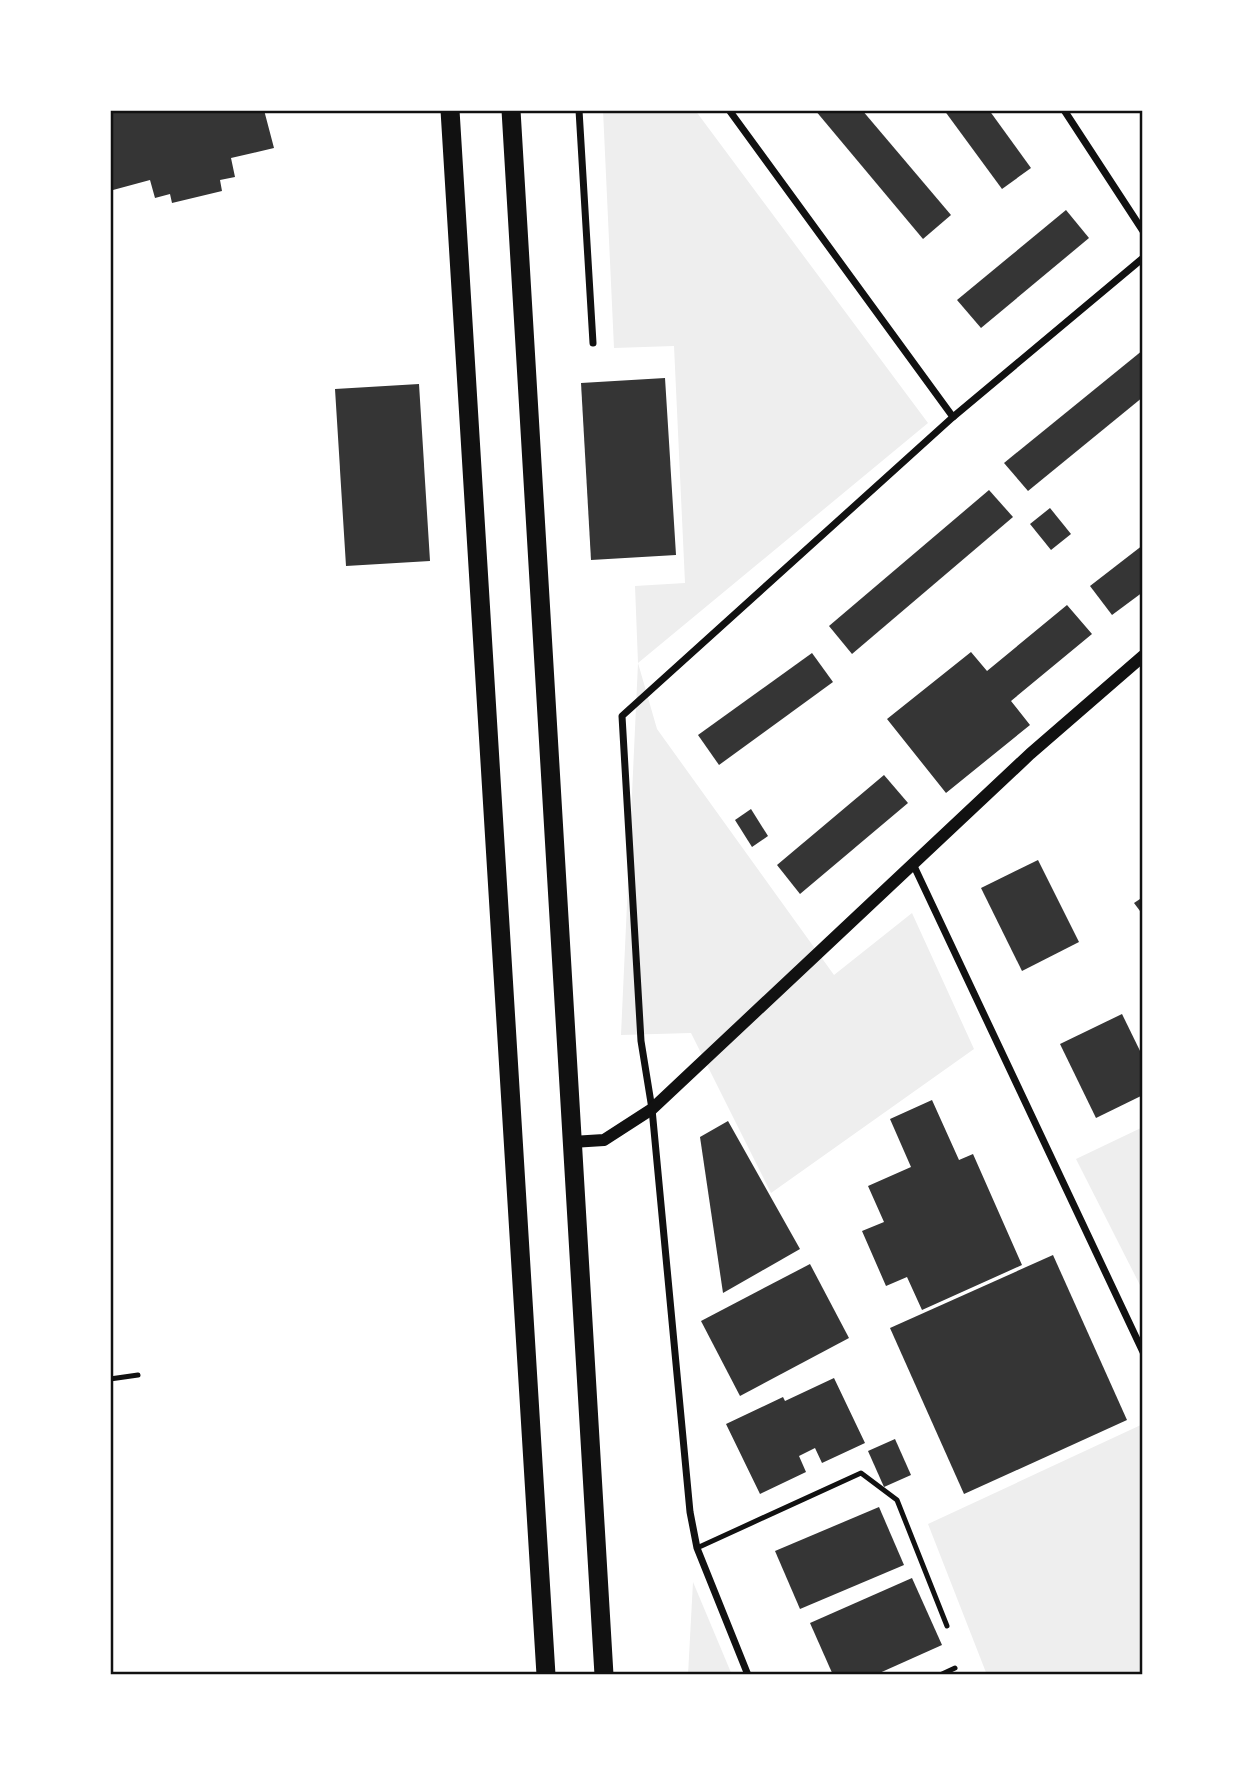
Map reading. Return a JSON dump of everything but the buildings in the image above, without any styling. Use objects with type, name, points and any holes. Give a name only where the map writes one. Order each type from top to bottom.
[{"type":"highway","points":[[442,110],[455,167]]},
{"type":"highway","points":[[450,110],[546,1675]]},
{"type":"highway","points":[[511,110],[604,1675]]},
{"type":"street","points":[[579,110],[593,343]]},
{"type":"street","points":[[729,110],[953,417]]},
{"type":"street","points":[[1064,110],[1143,231]]},
{"type":"street","points":[[748,1675],[697,1548],[690,1512],[652,1109],[641,1041],[622,716],[953,417],[1143,258]]},
{"type":"street","points":[[572,1142],[604,1140],[652,1109],[1030,754],[1143,656]]},
{"type":"street","points":[[913,864],[1143,1352]]},
{"type":"lane","points":[[110,1379],[138,1375]]},
{"type":"lane","points":[[697,1548],[860,1473],[897,1500],[947,1626]]},
{"type":"lane","points":[[940,1675],[955,1668]]},
{"type":"shaded area","points":[[603,110],[695,110],[928,423],[638,663],[635,586],[685,583],[674,346],[614,348]]},
{"type":"shaded area","points":[[638,663],[657,729],[834,975],[912,913],[974,1049],[771,1193],[691,1033],[621,1035]]},
{"type":"shaded area","points":[[1143,1127],[1143,1291],[1076,1159]]},
{"type":"shaded area","points":[[1143,1424],[1143,1675],[987,1675],[928,1524]]},
{"type":"shaded area","points":[[693,1582],[732,1675],[688,1675]]}]
